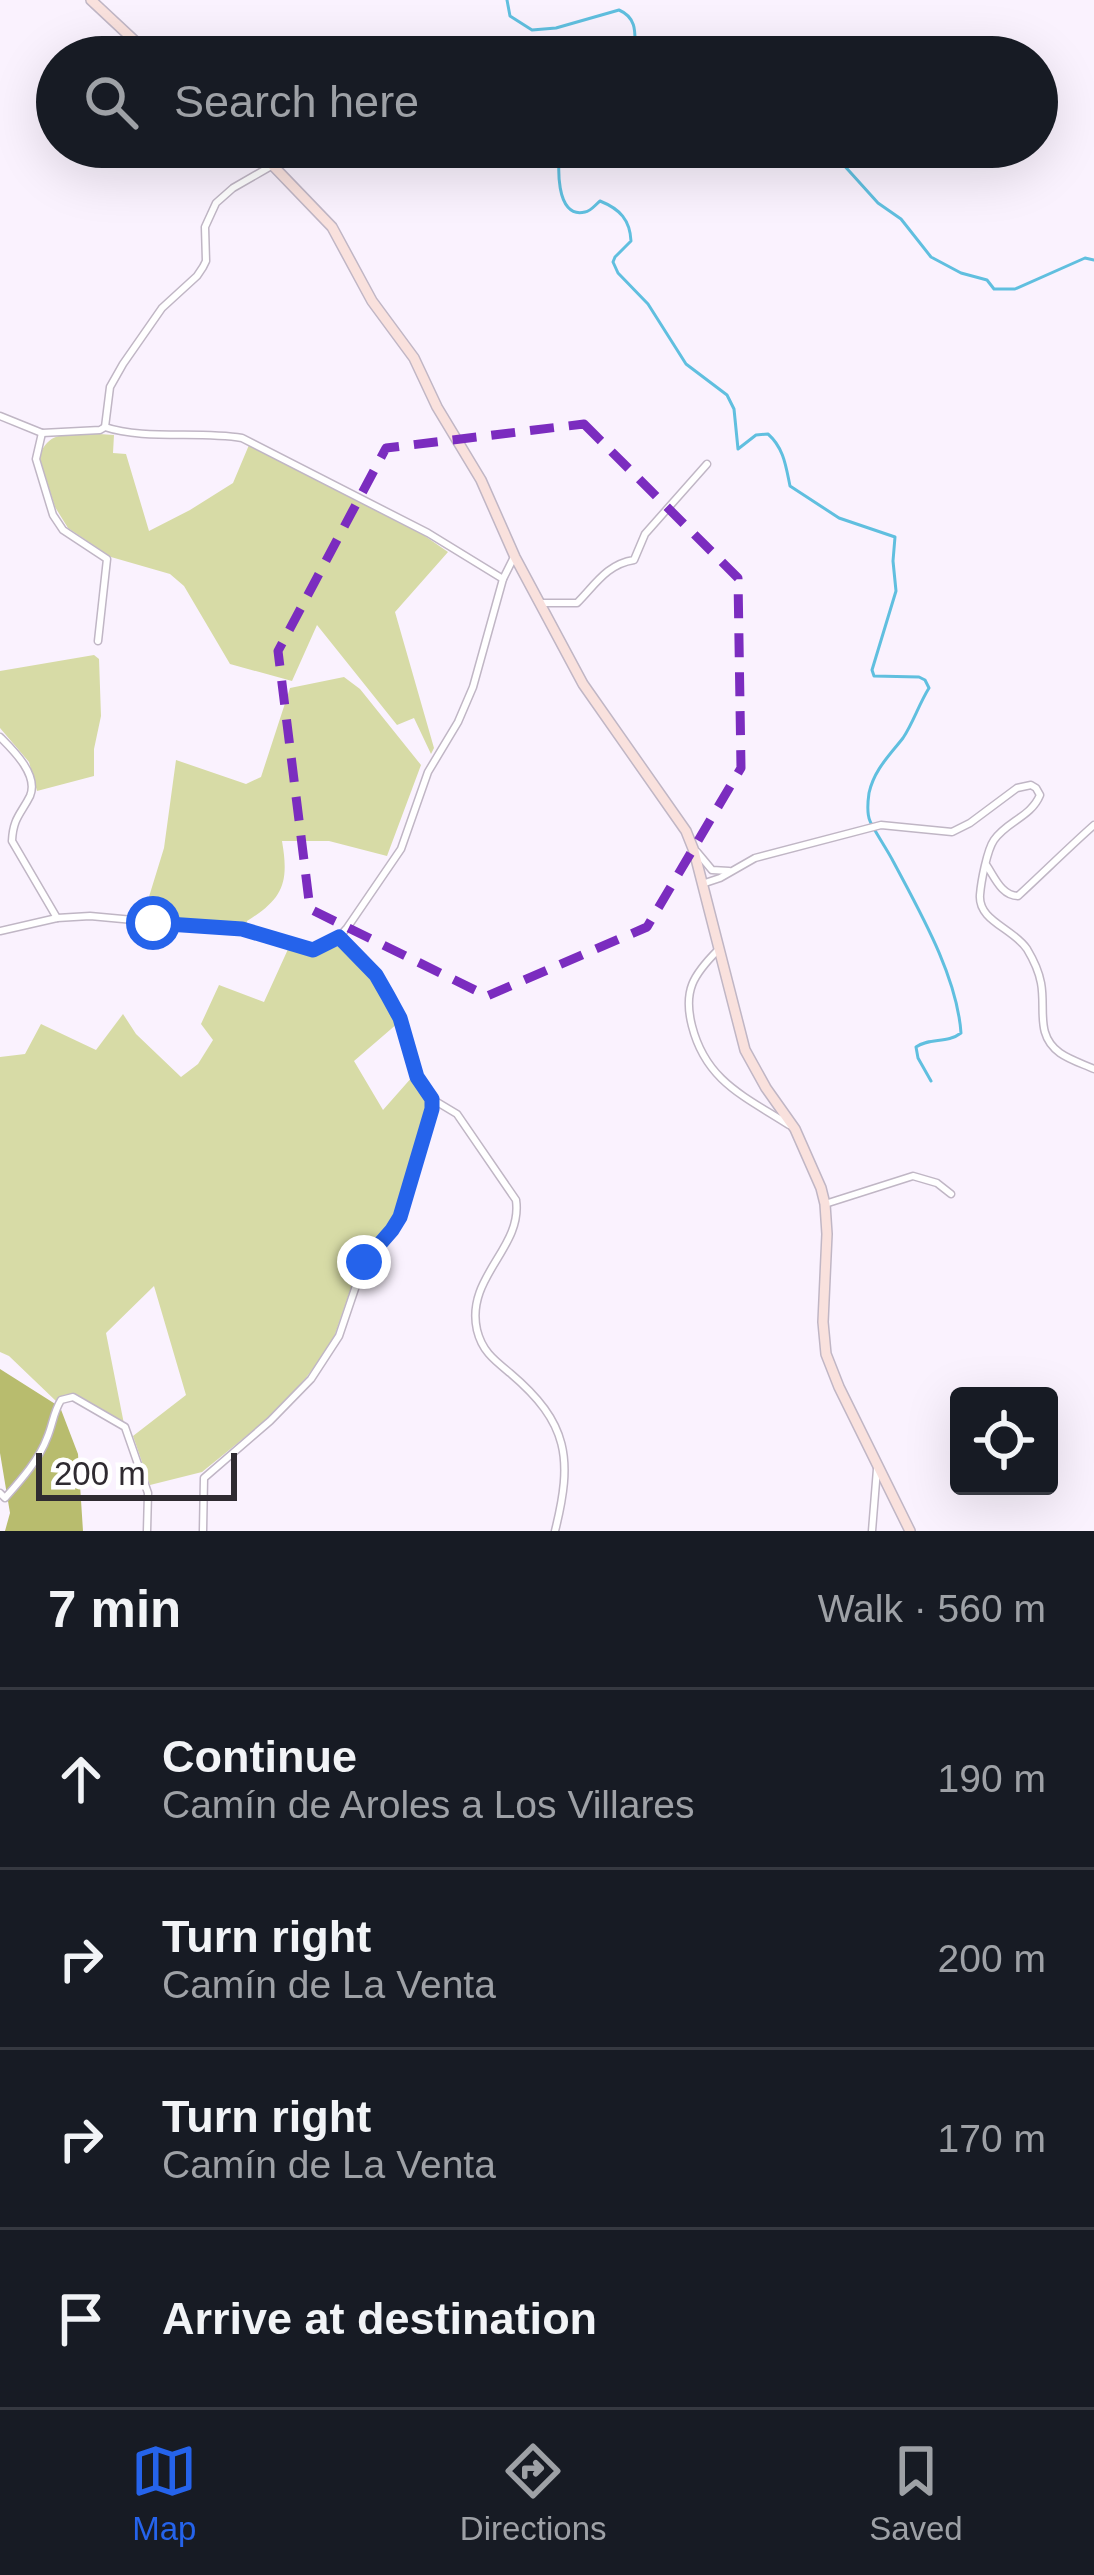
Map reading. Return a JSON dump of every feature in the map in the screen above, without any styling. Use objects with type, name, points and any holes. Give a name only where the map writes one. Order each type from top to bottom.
[{"type":"street","points":[[91,0],[130,36]]},
{"type":"street","points":[[105,427],[110,387],[123,364],[163,308],[203,266],[205,227],[216,203],[268,168]]},
{"type":"street","points":[[276,168],[332,227],[372,301],[414,358],[482,480],[514,556],[583,684],[686,831],[745,1050],[795,1129],[825,1204],[826,1354],[910,1531]]},
{"type":"street","points":[[0,416],[43,433],[105,427],[242,439],[428,533],[503,579]]},
{"type":"street","points":[[43,433],[36,460],[53,515],[63,530],[107,559],[98,640]]},
{"type":"street","points":[[539,603],[577,603],[609,569],[634,560],[645,534],[706,464]]},
{"type":"street","points":[[0,932],[57,918],[90,916],[242,929],[313,950],[339,937],[401,849],[428,772],[458,722],[472,687],[514,556]]},
{"type":"street","points":[[0,737],[31,777],[32,786],[16,817],[11,841],[57,918]]},
{"type":"street","points":[[702,880],[755,858],[881,825],[952,832],[1018,788],[1036,788],[1040,795],[1032,810],[993,841],[981,906],[1028,950],[1042,988],[1046,1036],[1063,1055],[1094,1069]]},
{"type":"street","points":[[987,866],[1008,895],[1018,896],[1094,825]]},
{"type":"street","points":[[694,850],[712,870]]},
{"type":"street","points":[[702,880],[712,870],[733,870]]},
{"type":"street","points":[[339,937],[376,975],[400,1018],[417,1077],[432,1099],[457,1114],[516,1200],[514,1224],[482,1284],[474,1312],[490,1358],[536,1396],[560,1438],[566,1476],[555,1531]]},
{"type":"street","points":[[718,950],[694,980],[686,1001],[697,1044],[706,1064],[726,1083],[795,1129]]},
{"type":"street","points":[[203,1531],[204,1478],[270,1421],[334,1348],[364,1262],[400,1217],[432,1099]]},
{"type":"street","points":[[825,1204],[913,1176],[951,1194]]},
{"type":"street","points":[[0,1492],[4,1498],[44,1446],[51,1415],[61,1400],[73,1397],[125,1427],[148,1493],[147,1531]]},
{"type":"street","points":[[872,1531],[878,1466]]},
{"type":"highlighted area","points":[[584,424],[738,578],[741,768],[647,927],[487,996],[310,909],[278,651],[386,448]]},
{"type":"green space","points":[[84,433],[114,435],[113,453],[126,454],[149,531],[233,483],[249,445],[448,552],[395,612],[434,748],[431,754],[414,718],[397,725],[317,625],[292,681],[230,664],[184,586],[170,574],[111,557],[68,528],[55,507],[39,456],[52,439]]},
{"type":"green space","points":[[94,655],[99,659],[101,716],[94,776],[37,791],[29,762],[0,728],[0,671]]},
{"type":"green space","points":[[344,677],[360,689],[421,765],[387,856],[329,841],[282,841],[281,888],[246,926],[148,919],[176,760],[246,784],[261,777],[290,688]]},
{"type":"green space","points":[[338,943],[374,977],[398,1023],[354,1061],[383,1110],[413,1076],[429,1108],[397,1215],[363,1253],[331,1346],[305,1379],[270,1417],[202,1472],[150,1485],[133,1436],[186,1395],[154,1286],[106,1333],[124,1424],[76,1394],[63,1395],[57,1402],[0,1352],[0,1057],[25,1054],[41,1024],[96,1050],[123,1014],[136,1034],[181,1077],[198,1064],[213,1040],[201,1024],[219,985],[264,1002],[289,947],[314,954]]},
{"type":"green space","points":[[0,1369],[60,1407],[78,1454],[83,1531],[5,1531],[10,1513],[0,1453]]},
{"type":"waterway","points":[[507,0],[510,16],[532,30],[619,10],[630,18],[635,36]]},
{"type":"waterway","points":[[559,168],[568,207],[585,212],[600,201],[623,216],[631,241],[615,257],[618,273],[648,304],[686,364],[727,395],[734,409],[738,449],[756,435],[768,434],[781,452],[790,486],[839,518],[895,537],[896,591],[872,670],[874,676],[919,677],[929,688],[907,732],[874,777],[868,811],[936,945],[958,1011],[961,1033],[916,1047],[931,1081]]},
{"type":"waterway","points":[[846,168],[878,203],[901,219],[931,257],[987,280],[994,289],[1015,289],[1085,258],[1094,260]]},
{"type":"route","points":[[153,923],[242,929],[306,950],[321,948],[339,937],[376,975],[400,1018],[432,1109],[400,1217],[364,1262]]}]
